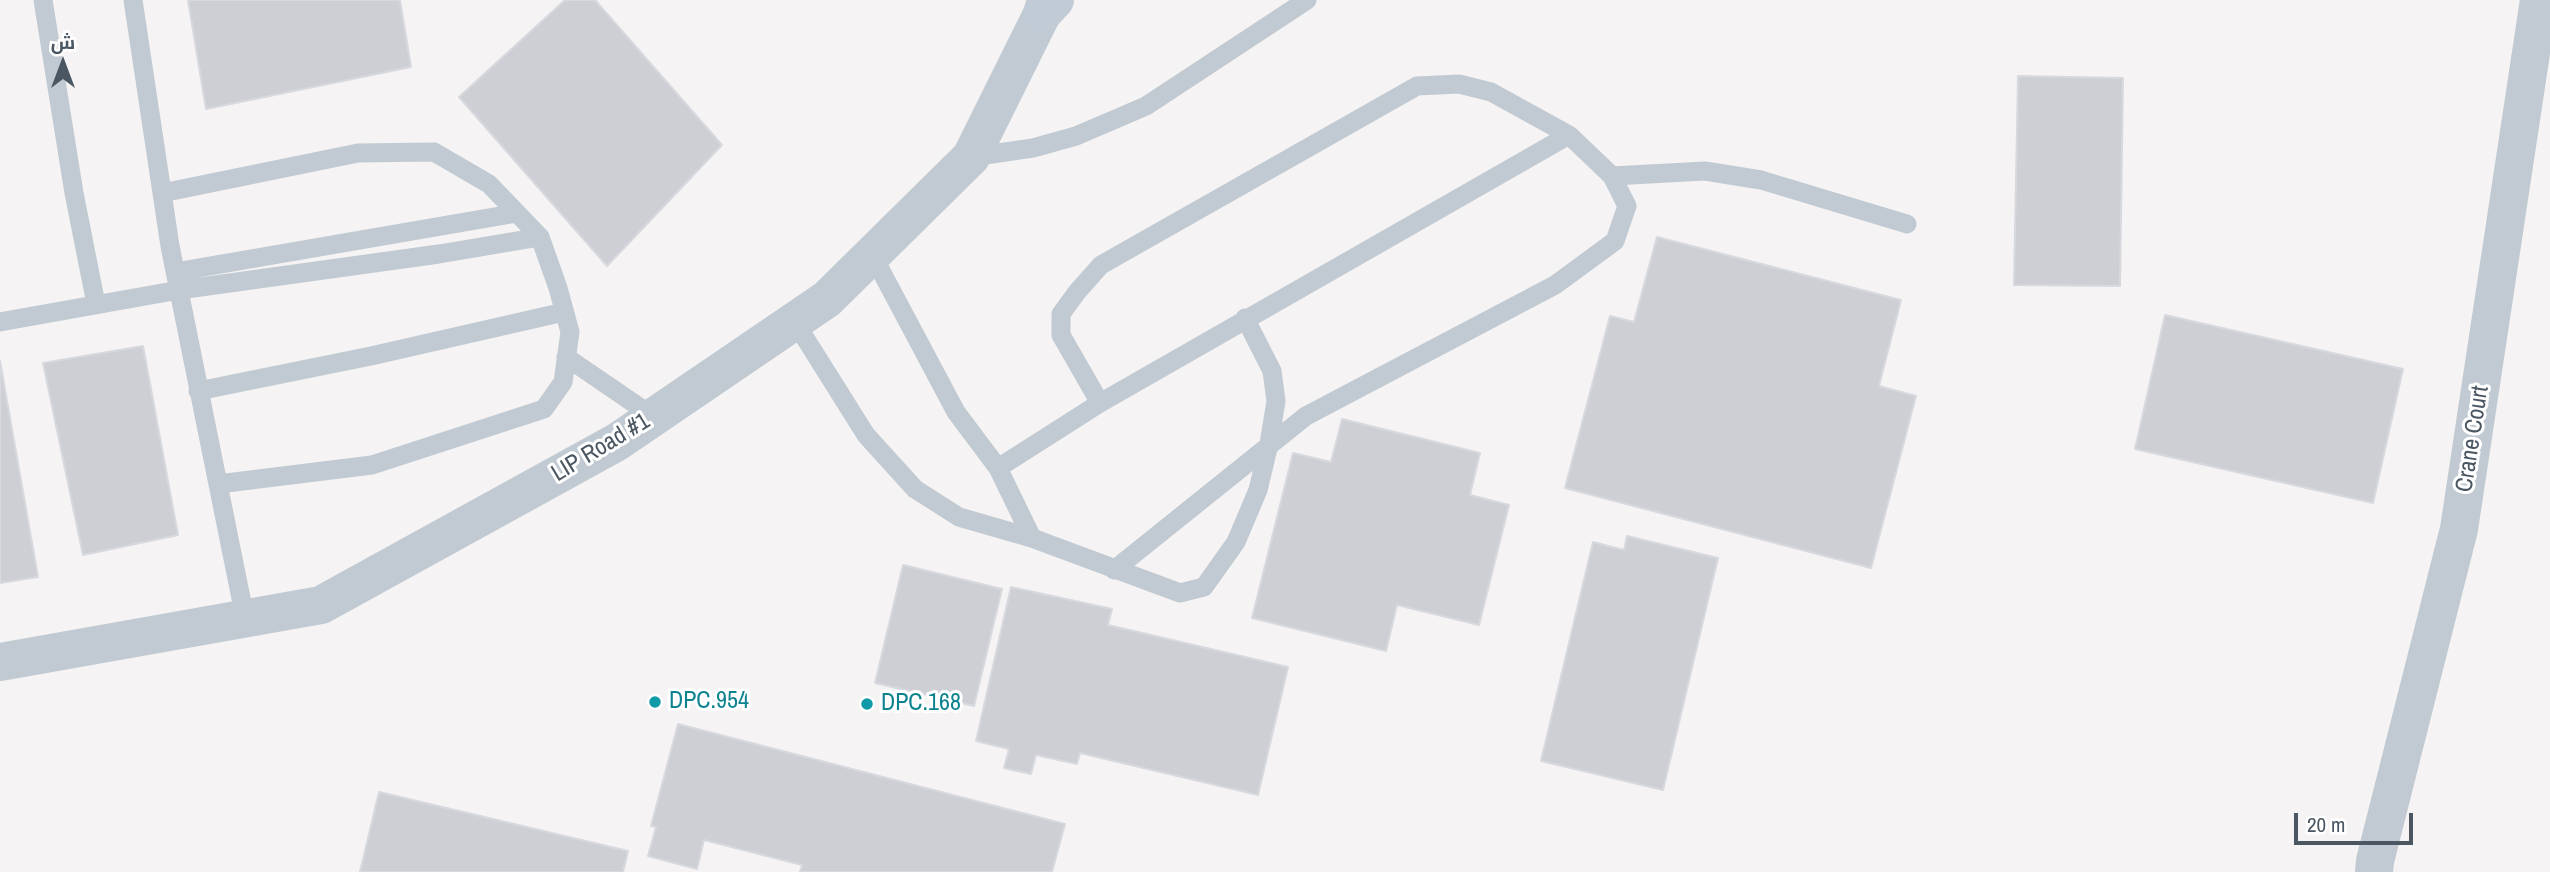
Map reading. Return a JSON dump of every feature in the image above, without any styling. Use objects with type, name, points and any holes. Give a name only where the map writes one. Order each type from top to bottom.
[{"type":"street","name":"Crane Court","points":[[2374,872],[2459,529],[2539,0]]},
{"type":"street","name":"LIP Road #1","points":[[0,662],[321,604],[606,449],[827,299],[971,157],[1046,4]]},
{"type":"lane","points":[[43,0],[74,193],[96,304]]},
{"type":"lane","points":[[133,0],[177,281],[245,618]]},
{"type":"lane","points":[[971,157],[1033,148],[1076,136],[1146,106],[1307,0]]},
{"type":"lane","points":[[1100,403],[1061,335],[1061,314],[1101,265],[1418,86],[1459,84],[1491,92],[1569,135],[1612,176],[1627,206],[1615,241],[1555,285],[1306,415],[1114,569]]},
{"type":"lane","points":[[998,468],[1100,403],[1245,318],[1569,135]]},
{"type":"lane","points":[[162,193],[358,153],[434,152],[489,184],[540,237],[570,332],[563,382],[544,409],[372,465],[218,484]]},
{"type":"lane","points":[[1612,176],[1705,171],[1761,180],[1907,224]]},
{"type":"lane","points":[[0,322],[96,304],[177,281],[517,213]]},
{"type":"lane","points":[[177,281],[439,254],[540,237]]},
{"type":"lane","points":[[872,254],[956,412],[998,468],[1032,538]]},
{"type":"lane","points":[[198,391],[372,356],[564,312]]},
{"type":"lane","points":[[795,322],[866,435],[915,489],[959,517],[1032,538],[1180,593],[1204,587],[1236,542],[1258,490],[1269,444],[1276,401],[1272,370],[1245,318]]},
{"type":"lane","points":[[566,357],[654,417]]},
{"type":"building","points":[[188,0],[400,0],[411,67],[206,109]]},
{"type":"building","points":[[565,0],[595,0],[722,145],[607,266],[459,97]]},
{"type":"building","points":[[2018,76],[2123,78],[2120,286],[2014,285]]},
{"type":"building","points":[[1657,237],[1901,300],[1879,386],[1916,396],[1871,568],[1565,488],[1610,316],[1634,322]]},
{"type":"building","points":[[2165,315],[2403,369],[2373,503],[2135,449]]},
{"type":"building","points":[[143,346],[178,535],[83,555],[43,363]]},
{"type":"building","points":[[0,361],[38,577],[0,583]]},
{"type":"building","points":[[1342,419],[1480,453],[1470,495],[1509,505],[1479,625],[1397,605],[1386,651],[1252,618],[1293,453],[1331,462]]},
{"type":"building","points":[[1627,536],[1718,558],[1663,790],[1541,761],[1593,542],[1624,550]]},
{"type":"building","points":[[903,565],[1002,589],[974,706],[875,683]]},
{"type":"building","points":[[1011,587],[1112,609],[1108,625],[1288,667],[1258,795],[1080,753],[1077,764],[1036,755],[1031,774],[1004,768],[1009,749],[976,741]]},
{"type":"building","points":[[678,724],[1065,824],[1052,872],[800,872],[802,865],[704,840],[697,869],[648,856],[656,827],[651,826]]},
{"type":"building","points":[[379,792],[628,851],[623,872],[360,872]]},
{"type":"place","name":"DPC.954","points":[[655,702]]},
{"type":"place","name":"DPC.168","points":[[867,704]]}]
